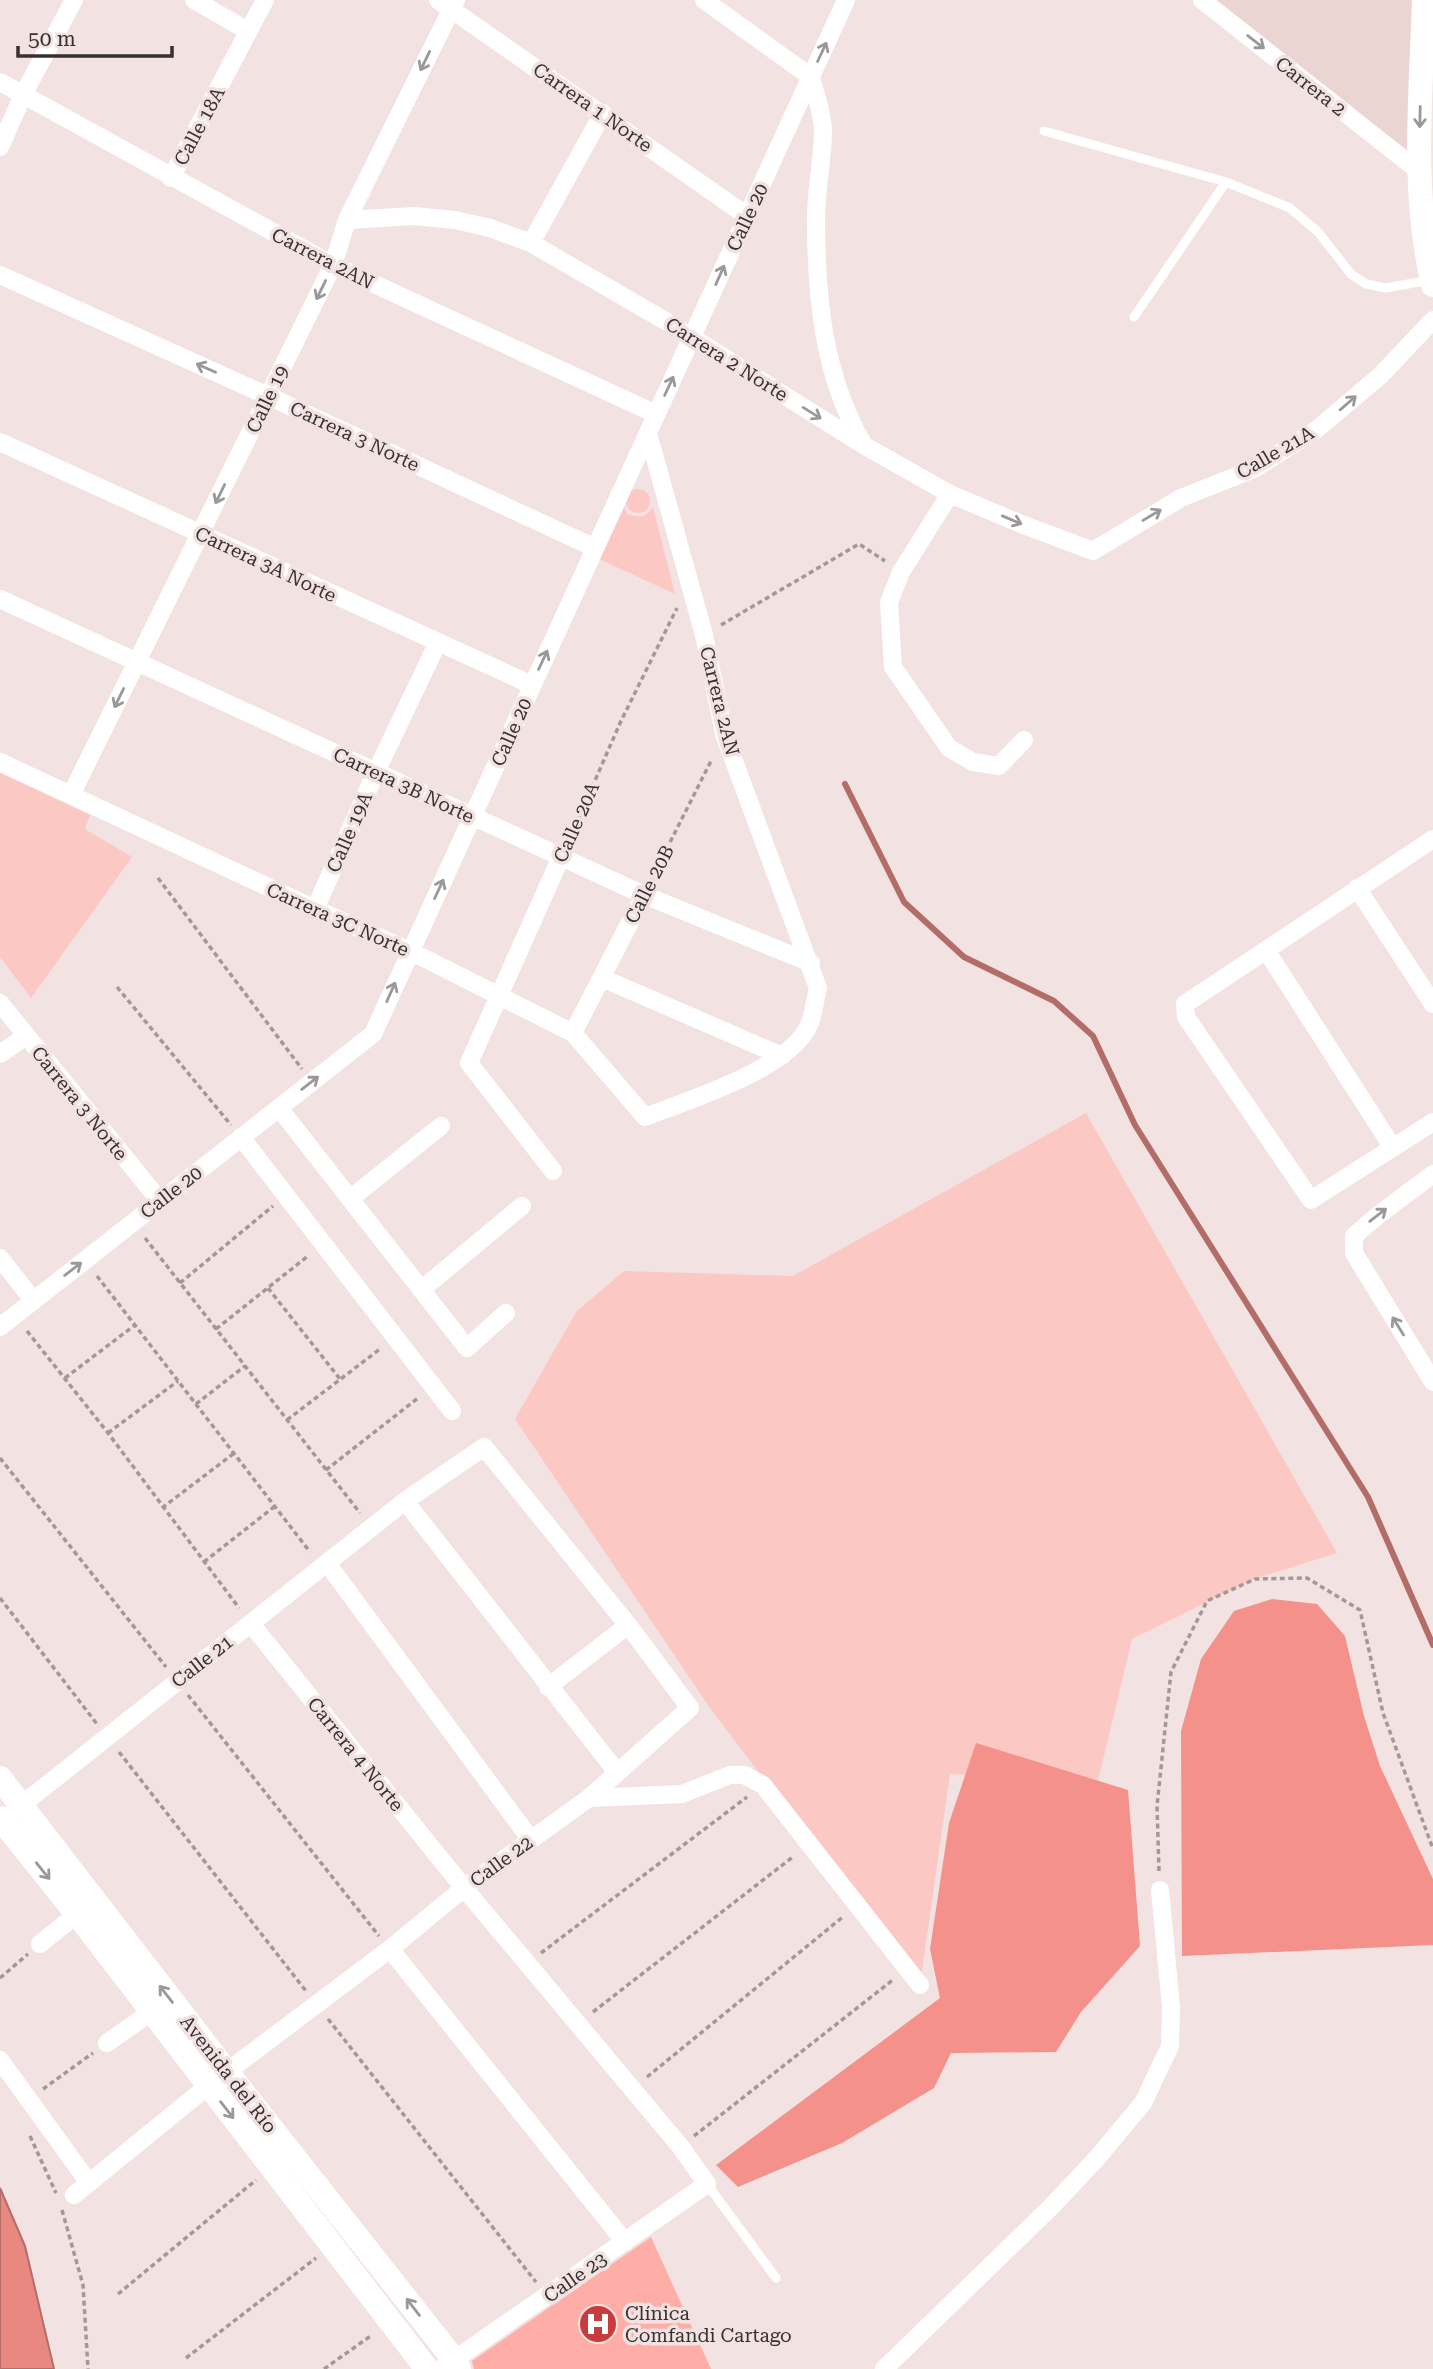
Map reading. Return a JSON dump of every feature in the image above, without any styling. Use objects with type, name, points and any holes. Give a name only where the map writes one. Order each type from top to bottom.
[{"type":"street","points":[[0,147],[23,95],[74,0]]},
{"type":"street","points":[[194,0],[248,31]]},
{"type":"street","name":"Calle 18A","points":[[172,178],[265,0]]},
{"type":"street","points":[[704,0],[811,77],[823,127],[816,217],[819,310],[831,366],[842,399],[865,446]]},
{"type":"street","name":"Calle 20","points":[[7,1321],[373,1034],[846,0]]},
{"type":"street","name":"Carrera 2","points":[[1202,0],[1420,172]]},
{"type":"street","points":[[1424,0],[1420,172],[1423,226],[1432,282]]},
{"type":"street","name":"Carrera 1 Norte","points":[[448,3],[747,216]]},
{"type":"street","name":"Calle 19","points":[[71,795],[333,265],[347,220],[448,3]]},
{"type":"street","name":"Carrera 2AN","points":[[0,82],[333,265],[656,414]]},
{"type":"street","points":[[531,243],[603,113]]},
{"type":"street","name":"Carrera 2 Norte","points":[[347,220],[414,216],[455,220],[490,228],[531,243],[692,337],[865,446],[950,494],[1093,551]]},
{"type":"street","name":"Carrera 3 Norte","points":[[0,275],[595,548]]},
{"type":"street","name":"Calle 21A","points":[[1093,551],[1181,498],[1254,469],[1316,430],[1381,374],[1433,320]]},
{"type":"street","name":"Carrera 2AN","points":[[648,433],[704,635],[724,734],[811,963],[818,988],[809,1026],[782,1056]]},
{"type":"street","name":"Carrera 3A Norte","points":[[0,442],[532,685]]},
{"type":"street","points":[[950,494],[901,572],[889,602],[893,667],[949,748],[973,762],[999,766],[1024,740]]},
{"type":"street","name":"Carrera 3B Norte","points":[[0,600],[644,895],[811,963]]},
{"type":"street","name":"Calle 19A","points":[[315,909],[438,642]]},
{"type":"street","name":"Carrera 3C Norte","points":[[0,762],[410,951],[573,1033],[645,1117],[733,1082],[782,1056]]},
{"type":"street","points":[[1433,839],[1185,1004],[1186,1017],[1311,1200],[1433,1122]]},
{"type":"street","name":"Calle 20A","points":[[553,1171],[470,1063],[561,857]]},
{"type":"street","points":[[1357,888],[1433,1004]]},
{"type":"street","name":"Calle 20B","points":[[573,1033],[644,895]]},
{"type":"street","points":[[1266,950],[1393,1148]]},
{"type":"street","points":[[602,978],[782,1056]]},
{"type":"street","name":"Carrera 3 Norte","points":[[0,1003],[160,1201]]},
{"type":"street","points":[[0,1054],[26,1036]]},
{"type":"street","points":[[279,1108],[467,1348],[506,1313]]},
{"type":"street","points":[[350,1199],[441,1126]]},
{"type":"street","points":[[241,1137],[452,1411]]},
{"type":"street","points":[[1432,1177],[1354,1236],[1354,1253],[1433,1382]]},
{"type":"street","points":[[421,1290],[522,1206]]},
{"type":"street","points":[[0,1258],[33,1300]]},
{"type":"street","name":"Calle 21","points":[[6,1816],[405,1501],[484,1447],[628,1625]]},
{"type":"street","points":[[405,1501],[616,1771]]},
{"type":"street","points":[[324,1565],[531,1840]]},
{"type":"street","name":"Carrera 4 Norte","points":[[251,1624],[464,1888],[680,2146],[708,2184]]},
{"type":"street","points":[[548,1687],[628,1625]]},
{"type":"street","name":"Calle 22","points":[[74,2195],[218,2079],[390,1949],[464,1888],[589,1798],[616,1771],[690,1708],[628,1625]]},
{"type":"street","points":[[589,1798],[682,1794],[730,1775],[744,1775],[763,1785],[920,1985]]},
{"type":"street","name":"Avenida del Río","points":[[0,1778],[6,1816],[151,2012],[218,2079],[272,2167],[427,2369]]},
{"type":"street","name":"Avenida del Río","points":[[6,1816],[452,2366]]},
{"type":"street","points":[[884,2369],[1052,2206],[1143,2103],[1170,2046],[1171,2007],[1160,1891]]},
{"type":"street","points":[[40,1944],[77,1914]]},
{"type":"street","points":[[390,1949],[625,2242]]},
{"type":"street","points":[[107,2043],[151,2012]]},
{"type":"street","points":[[0,2060],[89,2183]]},
{"type":"street","name":"Calle 23","points":[[452,2366],[546,2296],[708,2184]]},
{"type":"lane","points":[[1044,131],[1226,182],[1290,208],[1318,232],[1350,274],[1366,284],[1386,288],[1432,282]]},
{"type":"lane","points":[[1134,317],[1226,182]]},
{"type":"lane","points":[[708,2184],[776,2278]]},
{"type":"path","points":[[704,635],[859,544],[901,572]]},
{"type":"path","name":"Calle 20A","points":[[561,857],[621,721],[688,584]]},
{"type":"path","name":"Calle 20B","points":[[644,895],[724,734]]},
{"type":"path","points":[[158,878],[312,1082]]},
{"type":"path","points":[[117,987],[241,1137]]},
{"type":"path","points":[[180,1283],[286,1196]]},
{"type":"path","points":[[132,1222],[372,1528]]},
{"type":"path","points":[[216,1329],[323,1244]]},
{"type":"path","points":[[85,1260],[274,1506],[324,1565]]},
{"type":"path","points":[[268,1288],[340,1379]]},
{"type":"path","points":[[7,1321],[65,1378],[251,1624]]},
{"type":"path","points":[[65,1378],[135,1325]]},
{"type":"path","points":[[288,1420],[396,1337]]},
{"type":"path","points":[[196,1404],[245,1366]]},
{"type":"path","points":[[108,1433],[178,1381]]},
{"type":"path","points":[[326,1470],[433,1386]]},
{"type":"path","points":[[162,1508],[234,1454]]},
{"type":"path","points":[[0,1458],[390,1949]]},
{"type":"path","points":[[204,1562],[274,1506]]},
{"type":"path","points":[[1160,1891],[1157,1806],[1171,1672],[1207,1601],[1255,1579],[1307,1578],[1360,1610],[1383,1713],[1433,1849]]},
{"type":"path","points":[[0,1598],[546,2296]]},
{"type":"path","points":[[528,1963],[763,1785]]},
{"type":"path","points":[[578,2024],[810,1843]]},
{"type":"path","points":[[632,2090],[857,1905]]},
{"type":"path","points":[[0,1978],[40,1944]]},
{"type":"path","points":[[680,2146],[907,1969]]},
{"type":"path","points":[[29,2099],[107,2043]]},
{"type":"path","points":[[28,2133],[56,2193],[77,2255],[83,2285],[88,2369]]},
{"type":"path","points":[[118,2294],[272,2167]]},
{"type":"path","points":[[186,2358],[331,2246]]},
{"type":"path","points":[[324,2369],[391,2321]]},
{"type":"shaded area","points":[[1202,0],[1424,0],[1420,172]]},
{"type":"shaded area","points":[[638,489],[646,493],[650,501],[646,509],[638,513],[630,509],[626,501],[630,493]]},
{"type":"shaded area","points":[[623,504],[627,514],[635,516],[644,515],[653,507],[675,594],[599,559]]},
{"type":"shaded area","points":[[0,773],[90,815],[85,829],[132,857],[31,998],[0,957]]},
{"type":"shaded area","points":[[1086,1113],[1337,1553],[1254,1579],[1132,1639],[1098,1781],[950,1774],[920,1985],[710,1708],[515,1419],[576,1312],[624,1271],[793,1276]]},
{"type":"shaded area","points":[[1272,1599],[1317,1604],[1345,1636],[1364,1716],[1380,1766],[1433,1879],[1433,1945],[1182,1956],[1181,1731],[1201,1659],[1234,1611]]},
{"type":"shaded area","points":[[976,1743],[1128,1790],[1140,1946],[1081,2012],[1056,2052],[951,2053],[934,2088],[842,2143],[738,2187],[716,2165],[940,1998],[930,1949],[949,1823]]},
{"type":"shaded area","points":[[0,2188],[25,2246],[54,2369],[0,2369]]},
{"type":"building","name":"Clínica Comfandi Cartago","points":[[651,2237],[711,2369],[474,2369],[472,2361]]},
{"type":"waterway","points":[[845,784],[904,902],[964,957],[1054,1001],[1093,1036],[1135,1125],[1368,1497],[1433,1645]]},
{"type":"place","name":"Clínica Comfandi Cartago","points":[[598,2324]]}]
